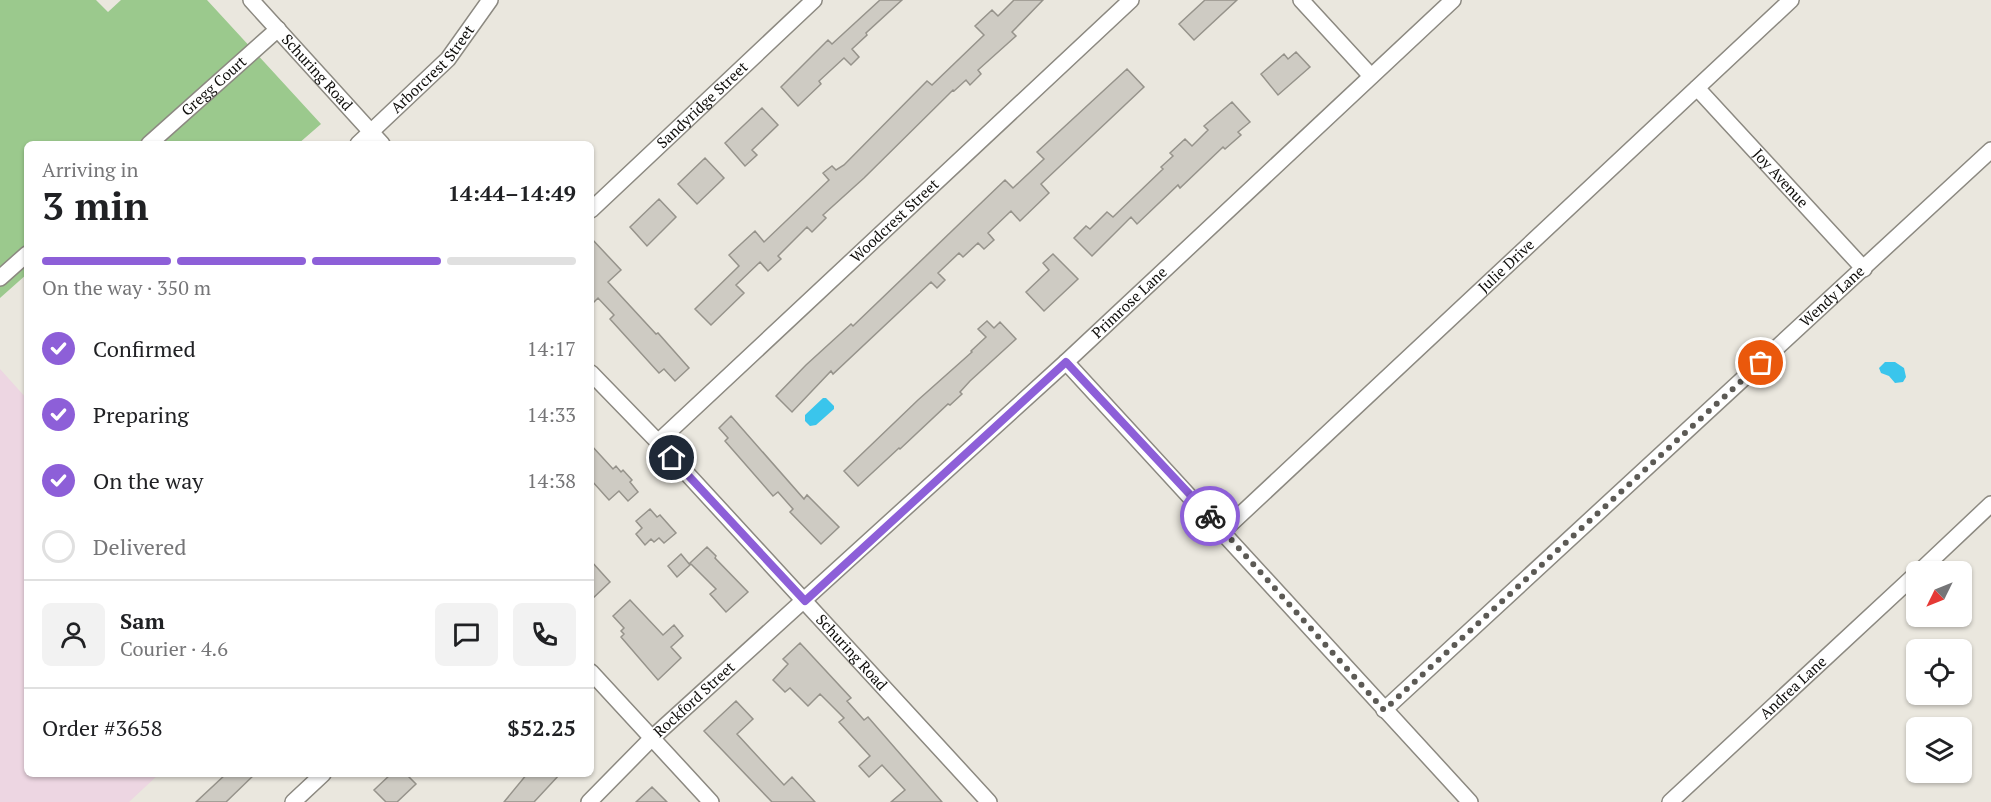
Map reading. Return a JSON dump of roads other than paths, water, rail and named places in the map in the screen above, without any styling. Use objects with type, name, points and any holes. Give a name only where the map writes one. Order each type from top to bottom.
[{"type":"street","name":"Schuring Road","points":[[251,0],[379,141]]},
{"type":"street","name":"Arborcrest Street","points":[[361,141],[448,59],[490,0]]},
{"type":"street","name":"Sandyridge Street","points":[[594,207],[814,0]]},
{"type":"street","name":"Woodcrest Street","points":[[657,442],[1131,0]]},
{"type":"street","points":[[1301,0],[1371,76]]},
{"type":"street","name":"Primrose Lane","points":[[805,601],[1066,362],[1453,0]]},
{"type":"street","name":"Julie Drive","points":[[1223,531],[1791,0]]},
{"type":"street","name":"Gregg Court","points":[[152,141],[278,29]]},
{"type":"street","name":"Joy Avenue","points":[[1697,88],[1864,269]]},
{"type":"street","name":"Wendy Lane","points":[[1384,710],[1991,150]]},
{"type":"street","points":[[0,278],[24,257]]},
{"type":"street","points":[[1066,362],[1470,802]]},
{"type":"street","name":"Schuring Road","points":[[594,376],[989,802]]},
{"type":"street","name":"Andrea Lane","points":[[1930,561],[1991,504]]},
{"type":"street","name":"Andrea Lane","points":[[1670,802],[1906,583]]},
{"type":"street","name":"Rockford Street","points":[[589,802],[652,738],[805,601]]},
{"type":"street","points":[[594,675],[711,802]]},
{"type":"street","points":[[293,802],[320,777]]},
{"type":"water","points":[[1885,362],[1895,362],[1904,368],[1906,377],[1903,382],[1895,383],[1889,376],[1881,373],[1879,368]]},
{"type":"water","points":[[823,398],[834,406],[834,409],[816,425],[810,426],[805,421],[805,415]]}]
